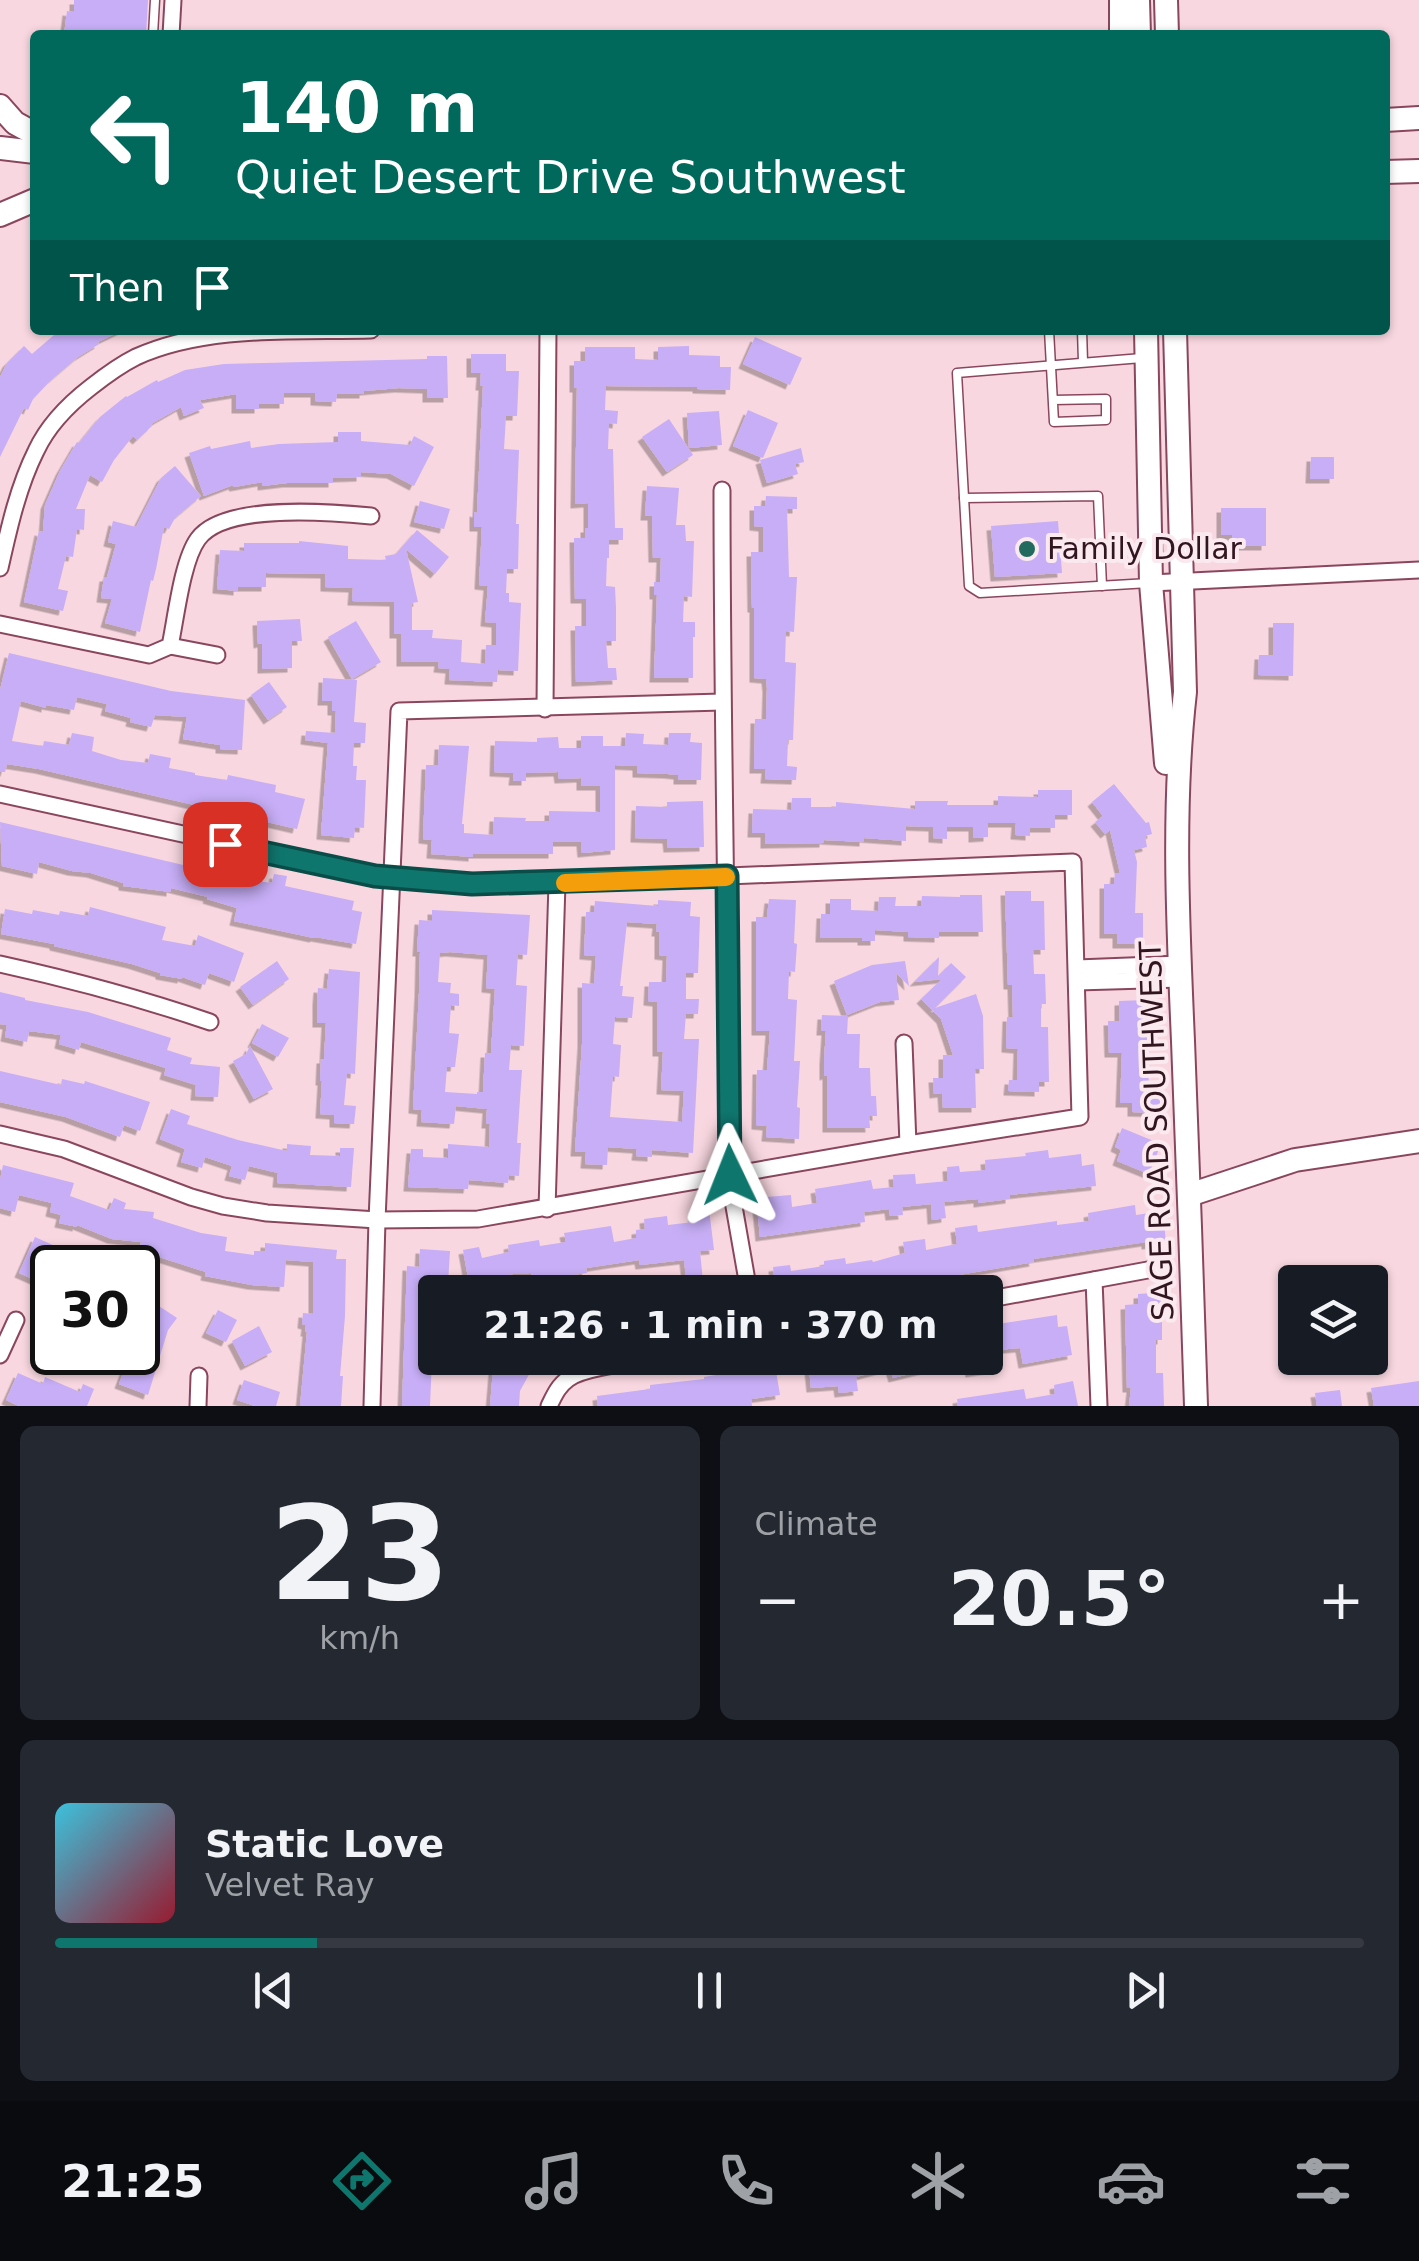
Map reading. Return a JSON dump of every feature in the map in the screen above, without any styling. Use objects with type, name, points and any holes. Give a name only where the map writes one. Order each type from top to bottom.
[{"type":"street","points":[[171,30],[173,0]]},
{"type":"street","points":[[1120,0],[1121,30]]},
{"type":"street","points":[[1138,0],[1140,30]]},
{"type":"street","points":[[1166,0],[1167,30]]},
{"type":"street","points":[[0,106],[15,123],[30,131]]},
{"type":"street","points":[[1390,108],[1419,107]]},
{"type":"street","points":[[1390,120],[1419,118]]},
{"type":"street","points":[[0,148],[30,151]]},
{"type":"street","points":[[1390,172],[1419,171]]},
{"type":"street","points":[[0,196],[30,199]]},
{"type":"street","points":[[0,215],[30,202]]},
{"type":"street","points":[[0,568],[20,490],[37,448],[54,422],[81,395],[133,358],[162,347],[230,335]]},
{"type":"street","points":[[545,708],[548,335]]},
{"type":"street","name":"SAGE ROAD SOUTHWEST","points":[[1146,335],[1151,583],[1170,846],[1178,853]]},
{"type":"street","name":"SAGE ROAD SOUTHWEST","points":[[1175,335],[1185,692],[1180,737],[1180,972],[1196,1406]]},
{"type":"street","points":[[722,490],[730,1175],[746,1275]]},
{"type":"street","points":[[170,646],[188,559],[198,538],[216,524],[255,515],[371,516]]},
{"type":"street","points":[[1151,583],[1419,570]]},
{"type":"street","points":[[0,624],[149,655],[170,646],[217,656]]},
{"type":"street","points":[[372,1406],[399,712],[722,702]]},
{"type":"street","points":[[0,794],[337,869],[472,884],[1073,862],[1080,1117],[478,1219],[377,1220],[267,1214],[191,1197],[64,1149],[0,1134]]},
{"type":"street","points":[[547,1209],[557,883]]},
{"type":"street","points":[[0,964],[132,995],[210,1022]]},
{"type":"street","points":[[1077,975],[1180,972]]},
{"type":"street","points":[[904,1043],[908,1144]]},
{"type":"street","points":[[1189,1195],[1295,1160],[1419,1142]]},
{"type":"street","points":[[1003,1297],[1164,1267]]},
{"type":"street","points":[[1094,1280],[1099,1406]]},
{"type":"street","points":[[0,1355],[16,1320]]},
{"type":"street","points":[[552,1399],[576,1375]]},
{"type":"street","points":[[198,1406],[199,1376]]},
{"type":"lane","points":[[153,30],[156,0]]},
{"type":"lane","points":[[1049,335],[1054,422],[1106,420],[1106,400],[1053,400]]},
{"type":"lane","points":[[1083,362],[1084,335]]},
{"type":"lane","points":[[1146,357],[957,373],[968,586],[980,593],[1151,583]]},
{"type":"lane","points":[[964,498],[1098,496],[1102,586]]},
{"type":"building","points":[[74,0],[148,0],[146,30],[65,30],[67,11],[74,12]]},
{"type":"building","points":[[54,335],[113,335],[78,357],[33,399],[28,410],[24,408],[0,457],[0,377],[7,363],[24,346],[32,354]]},
{"type":"building","points":[[755,337],[802,358],[790,385],[743,364]]},
{"type":"building","points":[[689,346],[689,355],[720,356],[720,367],[731,367],[730,390],[606,386],[605,410],[618,411],[617,424],[609,423],[608,449],[613,449],[615,528],[623,528],[623,540],[609,540],[607,558],[606,586],[615,587],[616,608],[616,641],[606,641],[608,668],[616,668],[617,680],[576,682],[575,626],[586,626],[586,599],[575,599],[574,538],[585,538],[588,503],[575,504],[574,361],[585,361],[585,347],[635,347],[635,359],[658,360],[658,347]]},
{"type":"building","points":[[471,354],[506,354],[506,371],[519,371],[517,416],[506,416],[504,449],[519,450],[518,569],[507,569],[506,593],[509,602],[521,603],[518,671],[498,670],[497,682],[449,680],[450,669],[438,668],[439,662],[401,662],[401,634],[394,634],[394,602],[352,601],[353,588],[325,587],[325,574],[266,573],[266,587],[217,589],[220,550],[244,551],[244,543],[299,541],[348,546],[348,559],[386,560],[385,556],[396,554],[417,530],[449,557],[435,574],[406,549],[418,602],[412,603],[412,630],[433,630],[432,638],[462,640],[461,662],[485,664],[486,645],[496,645],[496,623],[485,622],[488,586],[479,585],[482,527],[474,527],[474,512],[477,513],[483,386],[481,373],[471,373]]},
{"type":"building","points":[[447,356],[448,398],[427,398],[427,389],[399,388],[337,394],[336,402],[315,401],[315,393],[284,393],[284,404],[236,409],[236,394],[200,400],[204,408],[184,416],[181,407],[151,424],[137,440],[133,436],[102,482],[90,475],[76,509],[85,509],[84,530],[77,529],[73,557],[66,556],[58,589],[68,591],[63,611],[24,602],[39,531],[43,532],[45,505],[60,471],[77,442],[126,396],[185,370],[224,364]]},
{"type":"building","points":[[748,410],[778,423],[763,458],[733,446]]},
{"type":"building","points":[[719,411],[722,445],[689,448],[687,413]]},
{"type":"building","points":[[669,419],[693,455],[667,472],[642,437]]},
{"type":"building","points":[[338,432],[361,432],[361,441],[410,445],[414,436],[434,447],[414,486],[391,474],[361,472],[361,477],[333,478],[333,483],[262,486],[262,482],[233,485],[204,496],[189,453],[250,441],[251,448],[338,442]]},
{"type":"building","points":[[801,448],[804,462],[795,464],[798,474],[767,483],[760,460]]},
{"type":"building","points":[[1311,457],[1334,457],[1334,479],[1310,479]]},
{"type":"building","points":[[175,466],[201,496],[175,518],[169,529],[164,527],[140,632],[105,623],[112,599],[101,598],[116,544],[108,542],[113,521],[136,527],[161,478]]},
{"type":"building","points":[[647,486],[679,488],[676,525],[685,525],[686,541],[694,541],[692,597],[684,596],[683,622],[695,622],[693,678],[654,678],[654,582],[660,582],[661,558],[653,558],[652,516],[645,516]]},
{"type":"building","points":[[766,496],[797,497],[797,509],[787,509],[789,577],[797,577],[794,632],[786,631],[785,662],[796,663],[793,740],[788,740],[787,766],[797,767],[796,780],[765,779],[766,769],[754,769],[755,719],[766,719],[767,688],[766,679],[754,678],[751,552],[763,552],[763,527],[754,526],[754,506],[765,506]]},
{"type":"building","points":[[420,501],[450,509],[444,529],[414,522]]},
{"type":"building","points":[[1221,508],[1266,508],[1266,546],[1232,546],[1232,535],[1221,535]]},
{"type":"building","name":"Family Dollar","points":[[1058,521],[1062,573],[995,577],[991,526]]},
{"type":"building","points":[[300,619],[302,641],[292,641],[292,668],[262,669],[257,621]]},
{"type":"building","points":[[356,621],[381,662],[352,679],[328,637]]},
{"type":"building","points":[[1273,623],[1294,623],[1293,676],[1258,675],[1259,655],[1273,655]]},
{"type":"building","points":[[9,653],[171,691],[245,700],[242,750],[220,749],[220,745],[183,739],[187,717],[155,715],[151,727],[105,711],[107,704],[77,697],[74,710],[21,701],[12,741],[69,745],[72,733],[94,737],[92,751],[121,760],[148,763],[150,754],[171,758],[169,768],[195,775],[227,780],[228,775],[276,785],[275,792],[305,799],[297,829],[39,769],[7,764],[5,772],[0,772],[0,690]]},
{"type":"building","points":[[323,678],[357,680],[354,722],[366,723],[365,743],[354,743],[356,780],[366,780],[364,828],[355,827],[354,838],[321,835],[328,743],[305,740],[306,731],[335,733],[336,711],[332,711],[332,701],[322,701]]},
{"type":"building","points":[[269,682],[287,707],[268,720],[251,695]]},
{"type":"building","points":[[626,733],[644,734],[643,744],[668,745],[669,733],[691,733],[690,742],[702,743],[701,780],[637,773],[637,766],[615,765],[615,850],[582,853],[581,842],[553,842],[553,854],[431,854],[432,840],[423,839],[426,765],[438,765],[439,745],[469,746],[464,833],[493,835],[494,817],[549,821],[549,811],[600,812],[600,786],[581,786],[581,778],[559,779],[558,772],[526,773],[526,781],[513,781],[514,773],[494,772],[495,741],[537,742],[537,738],[558,737],[559,748],[581,748],[581,736],[603,736],[603,746],[625,746]]},
{"type":"building","points":[[1114,784],[1149,822],[1152,834],[1145,836],[1147,847],[1134,850],[1135,913],[1143,913],[1143,944],[1117,944],[1117,934],[1104,934],[1104,884],[1114,884],[1115,873],[1120,873],[1110,830],[1105,834],[1095,822],[1103,816],[1092,802]]},
{"type":"building","points":[[1038,790],[1072,790],[1072,815],[1055,815],[1055,828],[1030,828],[1030,836],[1015,835],[1016,823],[988,823],[988,837],[973,838],[973,827],[947,827],[947,839],[933,838],[933,827],[906,826],[906,841],[864,838],[864,842],[765,844],[765,833],[752,833],[753,809],[791,810],[792,798],[811,798],[811,807],[836,807],[836,802],[915,809],[915,801],[998,805],[998,796],[1038,797]]},
{"type":"building","points":[[703,801],[704,847],[668,848],[667,839],[635,838],[636,806],[667,807],[667,802]]},
{"type":"building","points":[[0,822],[243,879],[272,883],[274,874],[287,876],[285,886],[354,901],[352,910],[362,912],[356,944],[234,921],[237,908],[171,888],[171,892],[123,886],[91,873],[39,862],[37,874],[2,866]]},
{"type":"building","points":[[1005,891],[1031,891],[1031,901],[1044,901],[1045,950],[1033,950],[1034,974],[1045,974],[1046,1004],[1041,1004],[1041,1027],[1048,1027],[1049,1082],[1039,1082],[1039,1092],[1008,1091],[1009,1080],[1017,1080],[1018,1049],[1006,1048],[1007,1017],[1013,1017]]},
{"type":"building","points":[[982,895],[983,932],[939,932],[939,938],[875,930],[875,941],[820,938],[821,914],[830,914],[830,899],[851,899],[851,910],[878,911],[879,897],[896,897],[895,906],[921,906],[922,896]]},
{"type":"building","points":[[769,899],[796,900],[795,972],[789,971],[788,999],[797,1000],[794,1061],[800,1061],[799,1139],[766,1137],[767,1126],[756,1125],[757,1070],[767,1070],[770,1031],[756,1031],[756,917],[767,917]]},
{"type":"building","points":[[658,900],[691,902],[690,916],[700,917],[698,973],[686,973],[686,999],[699,999],[698,1014],[686,1014],[684,1039],[699,1039],[693,1153],[652,1150],[652,1157],[636,1156],[637,1149],[608,1147],[607,1165],[585,1164],[586,1152],[575,1152],[582,983],[594,984],[596,956],[584,955],[586,912],[594,912],[595,901],[658,906]],"holes":[[[627,922],[657,924],[659,955],[667,956],[666,982],[649,982],[648,1001],[657,1002],[657,1052],[663,1052],[661,1090],[684,1091],[682,1122],[610,1117],[613,1076],[619,1077],[621,1045],[613,1044],[615,1017],[632,1018],[634,997],[622,996],[620,986]]]},
{"type":"building","points":[[90,907],[166,927],[162,940],[195,946],[198,935],[244,953],[234,982],[209,973],[205,985],[54,944],[1,934],[5,909],[88,916]]},
{"type":"building","points":[[432,910],[530,915],[527,955],[518,954],[516,985],[527,986],[524,1046],[511,1045],[509,1070],[522,1070],[519,1176],[509,1175],[508,1183],[469,1180],[468,1189],[408,1187],[411,1149],[423,1149],[423,1157],[448,1158],[448,1144],[489,1147],[487,1109],[456,1106],[454,1124],[421,1122],[422,1110],[413,1109],[419,920],[432,921]],"holes":[[[440,953],[488,955],[486,988],[495,989],[491,1053],[485,1053],[483,1092],[445,1092],[447,1067],[455,1067],[459,1034],[449,1033],[451,1005],[459,1006],[459,994],[450,993],[451,983],[438,982]]]},
{"type":"building","points":[[939,957],[938,976],[951,963],[966,977],[935,1008],[976,994],[983,1016],[984,1069],[975,1069],[976,1108],[943,1108],[942,1093],[934,1094],[933,1078],[943,1078],[943,1055],[953,1055],[941,1019],[921,999],[942,979],[914,982]]},
{"type":"building","points":[[277,961],[289,979],[253,1005],[240,987]]},
{"type":"building","points":[[905,961],[909,986],[896,973],[899,1000],[880,1002],[847,1015],[834,981],[872,965]]},
{"type":"building","points":[[329,969],[360,972],[355,1074],[347,1073],[344,1105],[356,1106],[354,1124],[334,1123],[334,1115],[320,1114],[326,1023],[317,1023],[317,1001],[318,988],[327,989]]},
{"type":"building","points":[[0,992],[88,1012],[171,1038],[167,1050],[192,1058],[190,1064],[220,1067],[218,1097],[195,1096],[196,1085],[164,1075],[166,1068],[81,1042],[79,1050],[59,1044],[61,1035],[29,1031],[27,1042],[5,1037],[7,1025],[0,1024]]},
{"type":"building","points":[[1146,1000],[1149,1089],[1154,1089],[1154,1095],[1166,1096],[1165,1113],[1132,1112],[1132,1103],[1120,1103],[1122,1053],[1109,1053],[1108,1021],[1119,1021],[1119,1001]]},
{"type":"building","points":[[822,1015],[848,1016],[847,1034],[860,1034],[859,1068],[870,1068],[871,1096],[876,1096],[877,1116],[869,1116],[870,1128],[827,1128],[826,1031],[821,1031]]},
{"type":"building","points":[[262,1024],[289,1038],[278,1057],[252,1043]]},
{"type":"building","points":[[250,1046],[273,1089],[254,1099],[233,1061],[246,1054]]},
{"type":"building","points":[[0,1071],[61,1085],[62,1079],[84,1084],[85,1081],[150,1102],[140,1131],[124,1125],[120,1137],[66,1117],[0,1102]]},
{"type":"building","points":[[171,1109],[190,1116],[187,1124],[287,1151],[287,1144],[311,1146],[310,1155],[340,1156],[340,1148],[354,1148],[351,1187],[277,1183],[278,1173],[249,1166],[245,1180],[229,1176],[232,1166],[205,1157],[202,1168],[181,1162],[185,1149],[160,1139]]},
{"type":"building","points":[[1122,1128],[1161,1144],[1149,1174],[1117,1161],[1121,1150],[1115,1147]]},
{"type":"building","points":[[1048,1150],[1049,1158],[1081,1154],[1082,1166],[1094,1164],[1096,1186],[1010,1195],[1010,1199],[978,1203],[978,1199],[944,1202],[946,1218],[932,1220],[931,1204],[902,1207],[903,1215],[890,1216],[889,1209],[864,1212],[865,1222],[760,1237],[757,1207],[768,1206],[767,1197],[791,1195],[792,1207],[817,1203],[815,1189],[871,1180],[873,1189],[894,1187],[893,1175],[915,1174],[916,1184],[948,1181],[947,1167],[959,1166],[960,1172],[986,1170],[985,1160]]},
{"type":"building","points":[[3,1165],[74,1183],[70,1196],[109,1210],[114,1198],[126,1203],[124,1209],[154,1212],[153,1218],[227,1237],[225,1251],[254,1255],[254,1251],[265,1251],[265,1243],[337,1250],[336,1259],[346,1259],[341,1406],[300,1406],[307,1332],[302,1324],[303,1313],[313,1314],[313,1262],[286,1260],[284,1287],[205,1276],[206,1272],[160,1257],[160,1245],[112,1239],[77,1225],[59,1223],[61,1215],[50,1212],[52,1203],[19,1195],[15,1212],[0,1208]]},
{"type":"building","points":[[1135,1205],[1136,1215],[1163,1211],[1166,1243],[1146,1242],[1033,1259],[1034,1262],[959,1275],[774,1275],[773,1267],[790,1265],[791,1271],[845,1258],[846,1264],[873,1262],[905,1253],[903,1242],[925,1239],[926,1250],[957,1244],[955,1228],[977,1225],[978,1232],[1057,1221],[1057,1225],[1089,1221],[1088,1213]]},
{"type":"building","points":[[709,1209],[714,1250],[700,1251],[702,1275],[686,1275],[684,1260],[640,1265],[639,1260],[586,1268],[587,1273],[572,1275],[468,1275],[463,1250],[479,1247],[482,1258],[509,1252],[508,1245],[539,1240],[540,1246],[566,1242],[564,1233],[611,1226],[614,1242],[636,1238],[636,1230],[645,1229],[644,1219],[667,1216],[668,1225],[693,1222],[692,1211]]},
{"type":"building","points":[[35,1237],[53,1245],[31,1245]]},
{"type":"building","points":[[30,1248],[30,1278],[19,1273]]},
{"type":"building","points":[[420,1249],[450,1251],[448,1275],[418,1275],[418,1375],[431,1375],[430,1406],[402,1406],[407,1266],[419,1267]]},
{"type":"building","points":[[1168,1292],[1169,1312],[1162,1312],[1162,1340],[1156,1340],[1156,1373],[1163,1373],[1164,1406],[1129,1406],[1125,1305],[1138,1304],[1138,1294]]},
{"type":"building","points":[[160,1307],[177,1318],[168,1330],[160,1356]]},
{"type":"building","points":[[218,1310],[237,1320],[226,1342],[206,1333]]},
{"type":"building","points":[[1057,1315],[1058,1327],[1067,1326],[1072,1355],[1023,1364],[1020,1348],[1003,1349],[1003,1323]]},
{"type":"building","points":[[259,1326],[272,1352],[245,1366],[232,1341]]},
{"type":"building","points":[[18,1373],[43,1384],[45,1377],[80,1392],[83,1384],[94,1389],[87,1406],[19,1406],[6,1400]]},
{"type":"building","points":[[122,1375],[154,1375],[148,1395],[119,1384]]},
{"type":"building","points":[[493,1375],[529,1375],[520,1391],[519,1406],[490,1406]]},
{"type":"building","points":[[777,1375],[780,1395],[751,1399],[752,1406],[598,1406],[597,1396],[704,1377]]},
{"type":"building","points":[[810,1375],[864,1375],[856,1377],[858,1391],[839,1393],[838,1386],[811,1388]]},
{"type":"building","points":[[244,1380],[280,1392],[276,1406],[255,1406],[237,1400]]},
{"type":"building","points":[[1073,1381],[1078,1406],[958,1406],[957,1399],[1024,1389],[1026,1399],[1055,1394],[1054,1385]]},
{"type":"building","points":[[1419,1381],[1419,1406],[1374,1406],[1371,1388]]},
{"type":"building","points":[[1340,1390],[1342,1406],[1317,1406],[1315,1393]]},
{"type":"slow traffic","points":[[565,883],[726,877]]},
{"type":"place","name":"Family Dollar","points":[[1027,549]]},
{"type":"route","points":[[225,844],[375,876],[472,884],[727,876],[730,1175]]}]
